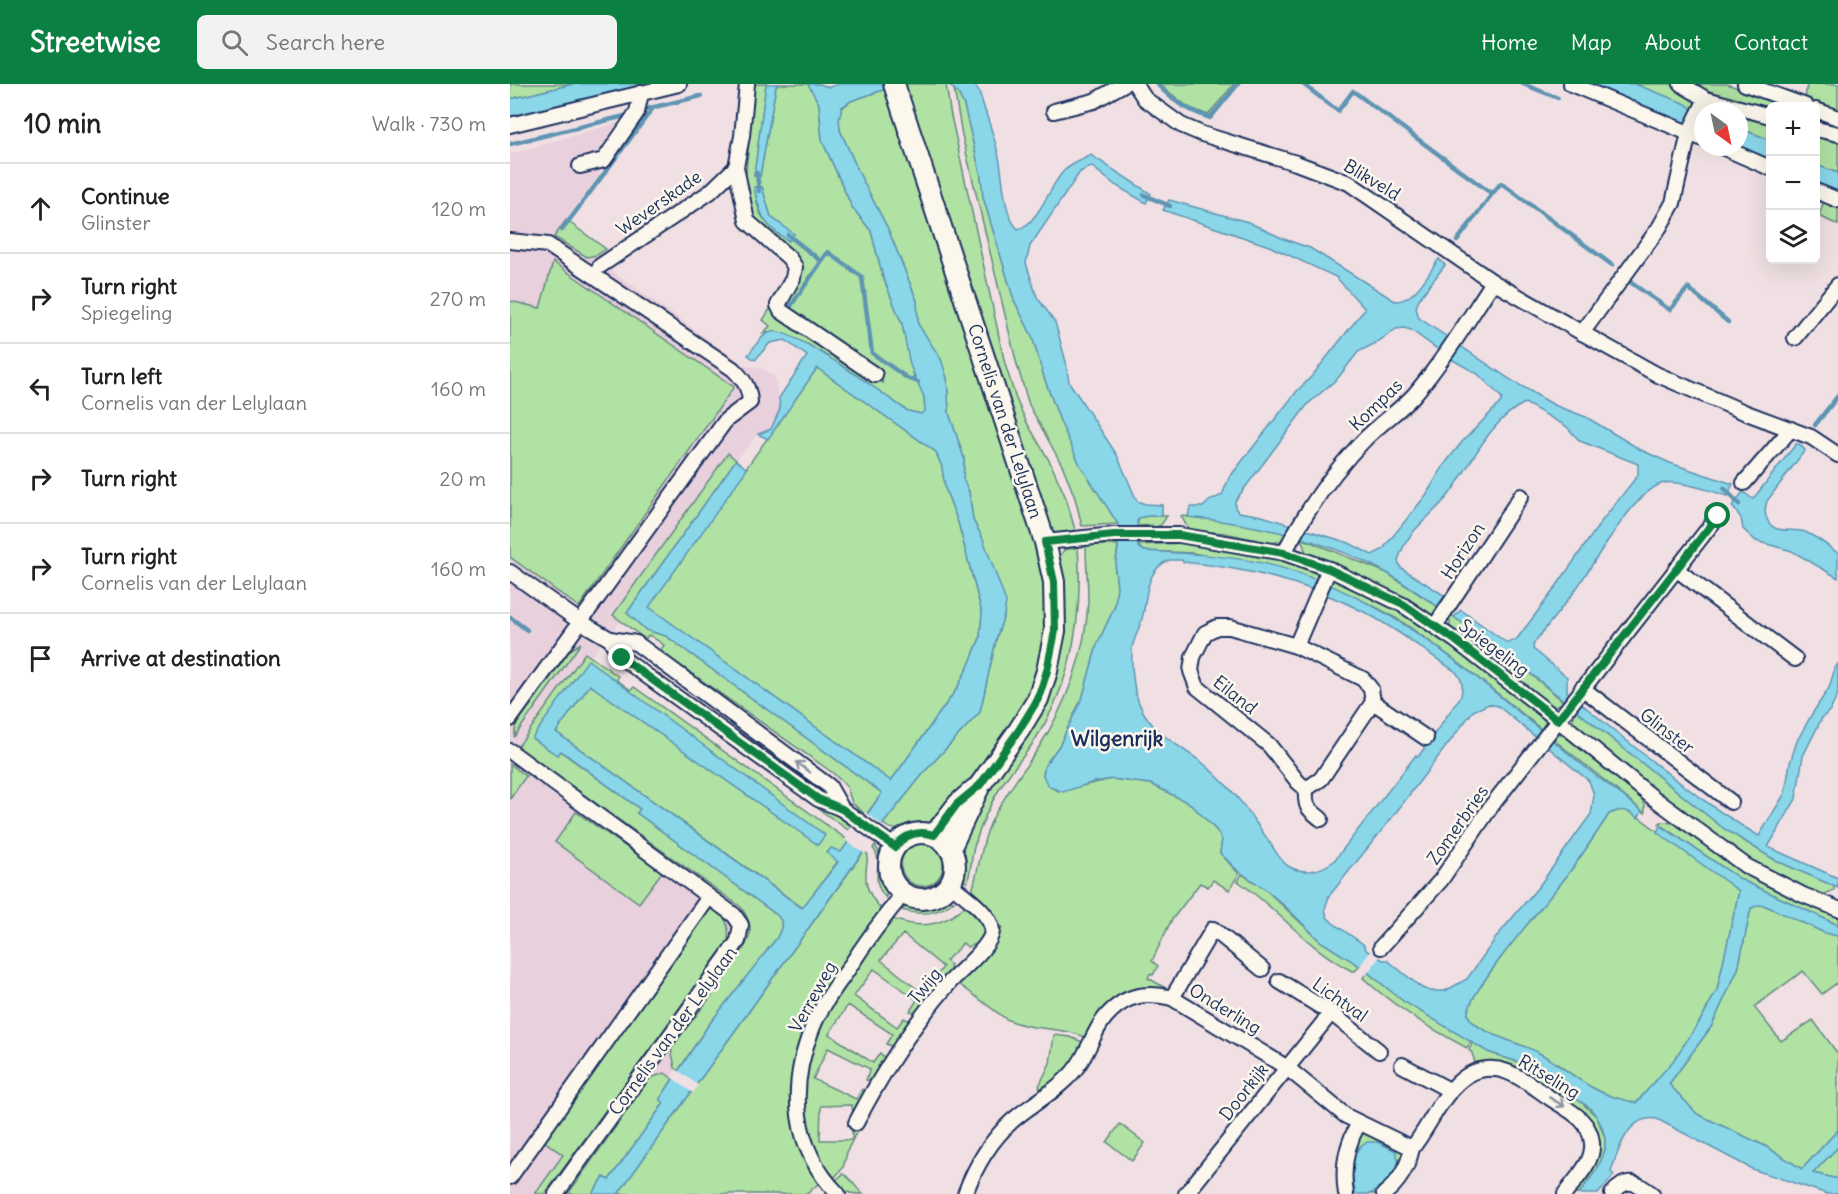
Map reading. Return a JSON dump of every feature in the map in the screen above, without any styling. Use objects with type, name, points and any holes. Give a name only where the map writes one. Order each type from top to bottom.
[{"type":"street","points":[[510,125],[679,84]]},
{"type":"street","points":[[747,84],[742,136],[736,167],[747,221],[789,258],[795,267],[793,278],[778,305],[781,311],[876,375]]},
{"type":"street","name":"Cornelis van der Lelylaan","points":[[894,84],[1045,542],[1054,582],[1055,631],[1047,671],[1038,699],[980,785],[950,849]]},
{"type":"street","points":[[1054,111],[1094,101],[1124,84]]},
{"type":"street","name":"Blikveld","points":[[1135,84],[1145,99],[1181,125],[1202,134],[1296,162],[1349,183],[1493,282],[1582,333],[1658,375],[1744,412],[1811,437],[1838,454]]},
{"type":"street","points":[[1571,84],[1694,135]]},
{"type":"street","points":[[1681,84],[1704,102]]},
{"type":"street","points":[[1745,84],[1795,102]]},
{"type":"street","points":[[580,166],[604,160],[637,112],[641,93]]},
{"type":"street","points":[[1748,112],[1766,116]]},
{"type":"street","points":[[1820,112],[1838,117]]},
{"type":"street","points":[[1582,333],[1659,228],[1673,203],[1689,133],[1694,123]]},
{"type":"street","points":[[1820,130],[1838,134]]},
{"type":"street","points":[[1743,156],[1766,166]]},
{"type":"street","name":"Weverskade","points":[[600,266],[710,192],[736,167]]},
{"type":"street","points":[[1820,193],[1838,200]]},
{"type":"street","points":[[510,241],[548,245],[733,369],[749,390],[750,402],[726,420],[510,719]]},
{"type":"street","name":"Kompas","points":[[1284,553],[1334,472],[1366,437],[1413,396],[1457,337],[1493,282]]},
{"type":"street","points":[[1795,338],[1838,285]]},
{"type":"street","points":[[1744,483],[1791,429]]},
{"type":"street","name":"Horizon","points":[[1435,626],[1521,496]]},
{"type":"street","points":[[1558,720],[1718,516]]},
{"type":"street","name":"Spiegeling","points":[[1045,542],[1114,535],[1179,535],[1284,553],[1329,569],[1403,604],[1435,626],[1558,720],[1651,796],[1746,866],[1803,895],[1837,905]]},
{"type":"street","points":[[1296,646],[1329,569]]},
{"type":"street","points":[[1676,569],[1795,659]]},
{"type":"street","points":[[510,572],[579,621],[610,639],[636,643],[829,786],[842,809]]},
{"type":"street","name":"Eiland","points":[[1321,819],[1305,804],[1306,789],[1269,745],[1197,687],[1191,671],[1193,657],[1205,633],[1217,627],[1230,627],[1296,646],[1362,679],[1371,689],[1373,702],[1426,738]]},
{"type":"street","points":[[610,639],[622,658],[818,799],[842,809],[887,842],[889,872],[893,882],[904,894],[918,899],[929,898],[939,894],[950,884],[955,869],[954,858],[943,841],[934,835],[924,833],[887,842]]},
{"type":"street","name":"Glinster","points":[[1576,697],[1731,802]]},
{"type":"street","points":[[1306,789],[1321,779],[1373,702]]},
{"type":"street","name":"Zomerbries","points":[[1382,947],[1441,880],[1492,805],[1558,720]]},
{"type":"street","name":"Cornelis van der Lelylaan","points":[[510,751],[734,915],[741,925],[738,942],[556,1194]]},
{"type":"street","name":"Cornelis van der Lelylaan","points":[[934,835],[957,804],[980,785]]},
{"type":"street","name":"Twijg","points":[[856,1123],[879,1082],[918,1022],[950,982],[986,945],[991,936],[992,928],[987,918],[950,884]]},
{"type":"street","name":"Verreweg","points":[[838,1194],[821,1173],[801,1131],[796,1088],[812,1028],[828,999],[869,939],[904,894]]},
{"type":"street","points":[[510,1177],[709,897]]},
{"type":"street","points":[[1172,998],[1213,929],[1262,969]]},
{"type":"street","name":"Lichtval","points":[[1278,981],[1331,1013],[1379,1051]]},
{"type":"street","name":"Onderling","points":[[965,1194],[972,1176],[993,1142],[1012,1122],[1055,1089],[1074,1071],[1082,1060],[1102,1019],[1132,998],[1159,995],[1172,998],[1286,1067],[1346,1116],[1412,1148]]},
{"type":"street","name":"Doorkijk","points":[[1185,1194],[1331,1013]]},
{"type":"street","points":[[1402,1065],[1451,1091]]},
{"type":"street","name":"Ritseling","points":[[1412,1148],[1451,1091],[1468,1075],[1492,1069],[1505,1071],[1533,1084],[1582,1119],[1592,1141],[1592,1149],[1587,1165],[1565,1194]]},
{"type":"street","points":[[1346,1194],[1347,1148],[1359,1123]]},
{"type":"street","points":[[1384,1194],[1400,1179],[1408,1164],[1412,1148]]},
{"type":"street","points":[[1612,1194],[1619,1186],[1627,1182],[1636,1183],[1652,1194]]},
{"type":"shaded area","points":[[641,116],[554,237],[587,257],[591,256],[744,365],[763,369],[775,377],[780,409],[771,429],[758,434],[736,460],[627,613],[588,660],[777,915],[660,1099],[592,1194],[510,1194],[510,154]]},
{"type":"green space","points":[[510,84],[573,84],[510,99]]},
{"type":"green space","points":[[754,84],[766,84],[754,176],[760,176],[776,86],[808,84],[819,104],[822,140],[852,207],[871,231],[883,277],[902,324],[914,377],[924,397],[925,411],[921,414],[908,411],[809,345],[772,331],[762,334],[770,326],[763,320],[770,309],[883,383],[880,372],[792,314],[789,294],[798,260],[797,255],[762,230],[752,216],[747,202],[746,172]],"holes":[[[755,187],[762,187],[771,217],[793,234],[779,235],[764,219],[758,209]]]},
{"type":"green space","points":[[900,84],[946,84],[1005,364],[1016,399],[1050,462],[1066,498],[1075,530],[1057,534],[1050,530],[897,122],[1033,536],[1047,595],[1047,617],[1037,671],[1015,718],[995,748],[940,816],[919,827],[900,830],[883,824],[926,770],[980,712],[1004,615],[983,539],[973,520],[969,492],[963,479],[964,458],[949,413],[947,378],[918,324],[917,301],[888,229],[840,130],[839,119],[842,108],[851,101]]},
{"type":"green space","points":[[1159,84],[1234,84],[1208,115],[1188,107]]},
{"type":"green space","points":[[1635,84],[1678,84],[1696,98],[1694,112]]},
{"type":"green space","points":[[1688,84],[1727,84],[1775,102],[1766,102],[1766,112],[1748,107],[1748,102],[1731,102]]},
{"type":"green space","points":[[1807,84],[1838,84],[1838,110],[1820,105],[1820,102],[1805,100]]},
{"type":"green space","points":[[954,89],[964,105],[981,176],[983,197],[1014,300],[1032,336],[1060,421],[1080,464],[1118,524],[1082,526],[1075,498],[1063,467],[1029,405],[1017,365],[962,135]]},
{"type":"green space","points":[[1748,112],[1766,118],[1766,138],[1748,131]]},
{"type":"green space","points":[[1820,131],[1838,135],[1838,173],[1820,166]]},
{"type":"green space","points":[[1838,193],[1838,225],[1820,216],[1823,198]]},
{"type":"green space","points":[[566,220],[606,249],[597,255],[587,257],[554,237]]},
{"type":"green space","points":[[553,262],[734,387],[579,607],[510,557],[510,301],[540,308]]},
{"type":"green space","points":[[817,368],[936,452],[942,467],[945,488],[958,522],[982,613],[980,638],[956,690],[891,781],[648,607]]},
{"type":"green space","points":[[728,453],[736,460],[627,613],[646,630],[666,636],[882,793],[866,815],[852,803],[847,787],[833,773],[660,651],[664,645],[649,635],[645,639],[613,615]]},
{"type":"green space","points":[[1167,516],[1161,525],[1153,528],[1152,525],[1137,526],[1139,518]]},
{"type":"green space","points":[[1181,516],[1236,522],[1286,533],[1281,541],[1271,543],[1225,533],[1189,530]]},
{"type":"green space","points":[[1301,538],[1387,573],[1440,608],[1430,616],[1370,581],[1306,553]]},
{"type":"green space","points":[[1185,543],[1249,553],[1313,569],[1317,576],[1316,581],[1303,576],[1193,553],[1144,551],[1137,545]]},
{"type":"green space","points":[[1086,545],[1118,545],[1115,569],[1117,586],[1115,606],[1097,645],[1083,696],[1059,746],[1045,765],[1043,775],[1050,787],[1059,791],[1112,779],[1151,784],[1191,804],[1217,831],[1222,840],[1220,853],[1239,874],[1229,890],[1213,880],[1208,887],[1200,883],[1171,921],[1152,961],[1158,966],[1153,975],[1150,974],[1148,978],[1171,991],[1132,994],[1129,991],[1125,992],[1127,996],[1088,1038],[1071,1032],[1022,1025],[1006,1019],[959,984],[991,950],[1000,935],[1002,927],[993,911],[972,891],[990,824],[1049,730],[1073,677],[1083,639],[1088,601]]},
{"type":"green space","points":[[1078,547],[1077,622],[1067,671],[1048,718],[1031,746],[1004,782],[989,809],[974,847],[967,883],[961,877],[960,850],[988,788],[1028,729],[1059,558],[1064,550]]},
{"type":"green space","points":[[1337,579],[1388,604],[1430,629],[1542,717],[1546,723],[1542,730],[1477,677],[1411,628],[1381,610],[1329,585],[1330,581]]},
{"type":"green space","points":[[1450,614],[1516,662],[1564,702],[1551,708],[1450,628]]},
{"type":"green space","points":[[581,643],[514,737],[516,725],[570,650]]},
{"type":"green space","points":[[585,653],[618,676],[617,680],[631,690],[634,687],[849,841],[841,853],[827,853],[838,861],[803,908],[556,732],[590,685],[818,844],[824,836],[588,661],[533,739],[558,755],[560,751],[640,809],[637,813],[777,915],[782,924],[776,939],[707,1027],[678,1071],[675,1068],[671,1048],[739,956],[747,942],[750,926],[741,907],[521,750],[519,745]]},
{"type":"green space","points":[[641,677],[851,826],[848,830],[639,680]]},
{"type":"green space","points":[[1576,710],[1723,828],[1775,860],[1834,886],[1834,890],[1823,895],[1803,888],[1746,858],[1700,827],[1571,725]]},
{"type":"green space","points":[[1558,734],[1563,735],[1641,798],[1645,805],[1645,813],[1553,739]]},
{"type":"green space","points":[[510,764],[526,776],[510,799]]},
{"type":"green space","points":[[1629,810],[1739,891],[1717,990],[1673,1062],[1636,1103],[1598,1091],[1543,1055],[1478,1027],[1468,1015],[1470,1005],[1492,970],[1568,874],[1609,814]]},
{"type":"green space","points":[[576,812],[662,872],[639,903],[555,842]]},
{"type":"green space","points":[[1661,822],[1674,823],[1734,866],[1768,886],[1838,916],[1838,925],[1742,880],[1659,824]]},
{"type":"green space","points":[[922,844],[937,850],[943,865],[937,880],[922,886],[907,880],[901,865],[907,850]]},
{"type":"green space","points":[[875,845],[884,871],[886,898],[878,884],[878,860],[873,848]]},
{"type":"green space","points":[[864,851],[868,855],[867,885],[872,897],[882,910],[828,985],[813,1011],[801,1038],[793,1067],[791,1097],[795,1129],[807,1164],[819,1183],[807,1194],[618,1194]]},
{"type":"green space","points":[[1242,874],[1265,889],[1320,941],[1360,966],[1352,971],[1321,952],[1239,882]]},
{"type":"green space","points":[[948,900],[954,901],[930,913],[902,910],[908,905],[926,905]]},
{"type":"green space","points":[[966,905],[982,920],[983,934],[977,944],[967,947],[963,943],[946,961],[951,965],[949,974],[944,979],[940,980],[936,977],[943,967],[903,934],[881,960],[922,993],[930,985],[934,987],[935,992],[917,1013],[910,1011],[917,1000],[874,969],[854,996],[897,1027],[904,1018],[908,1020],[910,1024],[894,1047],[886,1044],[892,1034],[848,1005],[829,1034],[873,1063],[880,1053],[886,1059],[873,1080],[869,1081],[866,1080],[870,1069],[828,1048],[813,1079],[856,1099],[862,1089],[865,1093],[853,1115],[852,1105],[821,1106],[820,1140],[852,1140],[852,1127],[859,1127],[848,1149],[843,1168],[833,1179],[814,1144],[806,1107],[806,1068],[810,1049],[824,1015],[891,919],[919,925],[934,923],[954,915]]},
{"type":"green space","points":[[1759,905],[1766,906],[1825,933],[1838,936],[1838,982],[1822,994],[1803,971],[1754,1007],[1781,1041],[1813,1020],[1838,1054],[1838,1130],[1802,1169],[1765,1146],[1697,1114],[1669,1084],[1711,1027],[1738,969],[1751,908]]},
{"type":"green space","points":[[712,906],[726,921],[728,941],[545,1194],[535,1194],[563,1155],[544,1141]]},
{"type":"green space","points":[[1367,972],[1403,1001],[1471,1041],[1467,1048],[1426,1025],[1388,999],[1363,978]]},
{"type":"green space","points":[[1054,1035],[1070,1037],[1085,1043],[1077,1052],[1074,1064],[1047,1091],[1044,1086],[1040,1089],[1039,1086],[1050,1063]]},
{"type":"green space","points":[[1473,1042],[1488,1052],[1521,1063],[1578,1099],[1597,1117],[1605,1138],[1605,1150],[1598,1168],[1579,1194],[1571,1194],[1591,1167],[1589,1118],[1579,1109],[1552,1094],[1476,1066],[1469,1050]]},
{"type":"green space","points":[[665,1073],[673,1079],[660,1099],[664,1103],[609,1180],[604,1177],[592,1194],[568,1194],[650,1078]]},
{"type":"green space","points":[[1120,1124],[1145,1143],[1132,1161],[1107,1142]]},
{"type":"green space","points":[[1368,1131],[1402,1149],[1405,1153],[1405,1162],[1379,1194],[1370,1194],[1375,1190],[1388,1149],[1377,1143],[1359,1147],[1356,1152],[1352,1170],[1355,1194],[1352,1194],[1349,1174],[1358,1134]]},
{"type":"green space","points":[[1838,1147],[1838,1179],[1813,1173]]},
{"type":"green space","points":[[843,1174],[863,1194],[850,1193],[841,1188],[835,1181]]},
{"type":"water","points":[[573,84],[649,84],[510,118],[510,99]]},
{"type":"water","points":[[766,84],[780,84],[776,86],[760,176],[754,176]]},
{"type":"water","points":[[808,84],[829,87],[840,84],[900,84],[851,101],[842,107],[839,119],[840,130],[888,229],[917,301],[918,324],[941,359],[947,378],[949,413],[964,458],[963,479],[969,492],[973,520],[983,539],[1006,602],[1004,615],[980,712],[926,770],[883,824],[618,1194],[592,1194],[604,1177],[609,1180],[664,1103],[660,1099],[707,1027],[776,939],[782,924],[777,915],[637,813],[640,809],[561,751],[557,755],[532,738],[588,660],[825,835],[818,845],[590,685],[556,732],[802,908],[838,862],[827,853],[831,848],[841,852],[882,793],[666,636],[646,630],[627,613],[736,460],[747,469],[649,607],[891,781],[956,690],[980,638],[982,613],[958,522],[945,488],[942,467],[936,452],[817,368],[768,439],[758,434],[771,429],[780,409],[779,398],[807,356],[785,340],[770,343],[755,360],[748,355],[761,339],[771,332],[782,333],[818,350],[908,411],[921,414],[925,411],[924,397],[910,365],[902,324],[883,277],[871,231],[852,207],[822,140],[819,104]]},
{"type":"water","points":[[948,84],[974,84],[979,91],[998,153],[1006,204],[1018,229],[1025,226],[1037,214],[1057,179],[1065,170],[1091,155],[1151,194],[1146,203],[1115,185],[1091,166],[1080,172],[1030,246],[1026,263],[1037,297],[1055,322],[1069,382],[1117,455],[1137,501],[1162,505],[1162,516],[1147,516],[1137,521],[1138,547],[1144,551],[1215,556],[1257,562],[1306,576],[1353,595],[1438,648],[1642,811],[1638,818],[1624,811],[1609,814],[1568,874],[1508,948],[1479,989],[1470,1005],[1468,1015],[1471,1021],[1487,1032],[1543,1055],[1598,1091],[1636,1103],[1673,1061],[1700,1021],[1717,990],[1739,891],[1657,832],[1661,826],[1742,880],[1838,925],[1838,936],[1825,933],[1766,906],[1759,905],[1751,908],[1738,969],[1711,1027],[1669,1084],[1697,1114],[1765,1146],[1802,1169],[1838,1130],[1838,1147],[1813,1173],[1838,1179],[1838,1194],[1827,1194],[1752,1169],[1657,1119],[1647,1119],[1639,1122],[1626,1135],[1611,1172],[1614,1175],[1598,1194],[1579,1194],[1598,1168],[1605,1150],[1602,1127],[1589,1107],[1521,1063],[1488,1052],[1403,1001],[1360,966],[1320,941],[1287,908],[1265,889],[1237,870],[1220,853],[1222,840],[1217,831],[1191,804],[1151,784],[1112,779],[1063,792],[1050,787],[1046,782],[1043,775],[1045,765],[1059,746],[1083,696],[1097,645],[1115,606],[1118,524],[1080,465],[1060,421],[1032,336],[1014,300],[983,197],[981,176],[964,105],[958,93]],"holes":[[[1169,560],[1230,568],[1276,578],[1321,592],[1388,625],[1456,672],[1460,678],[1461,696],[1418,757],[1416,755],[1334,861],[1323,867],[1306,871],[1294,869],[1284,863],[1232,792],[1204,764],[1173,743],[1155,727],[1141,707],[1133,676],[1133,644],[1142,619],[1150,581],[1157,569]],[[1489,704],[1498,706],[1589,781],[1594,795],[1591,814],[1467,979],[1445,991],[1430,991],[1422,988],[1387,960],[1367,951],[1363,944],[1333,923],[1327,917],[1325,909],[1329,896],[1473,711]]]},
{"type":"water","points":[[1591,84],[1635,84],[1686,104],[1694,111],[1694,125],[1686,124]]},
{"type":"water","points":[[1748,131],[1766,138],[1766,160],[1748,152]]},
{"type":"water","points":[[1820,166],[1838,173],[1838,193],[1820,186]]},
{"type":"water","points":[[754,187],[762,187],[771,217],[794,234],[789,241],[773,230],[764,219]]},
{"type":"water","points":[[1169,200],[1248,222],[1310,248],[1395,301],[1409,297],[1415,292],[1439,259],[1445,265],[1419,299],[1416,308],[1419,318],[1511,380],[1554,405],[1586,417],[1641,450],[1670,463],[1733,484],[1727,496],[1670,482],[1653,488],[1640,499],[1615,530],[1574,592],[1534,643],[1533,649],[1567,677],[1567,692],[1684,786],[1759,836],[1785,793],[1790,763],[1797,741],[1829,688],[1838,664],[1838,694],[1831,709],[1822,718],[1803,756],[1796,799],[1768,847],[1838,878],[1838,888],[1775,860],[1723,828],[1516,662],[1454,617],[1461,610],[1507,643],[1516,640],[1601,522],[1638,475],[1638,464],[1580,441],[1566,426],[1525,403],[1513,410],[1492,431],[1451,492],[1407,540],[1402,550],[1398,561],[1400,567],[1445,596],[1437,606],[1387,573],[1364,561],[1315,542],[1265,529],[1188,517],[1190,507],[1203,507],[1209,501],[1222,495],[1229,478],[1365,309],[1336,277],[1269,246],[1163,210]],"holes":[[[1396,329],[1411,330],[1451,359],[1478,374],[1502,398],[1501,402],[1462,442],[1444,465],[1426,495],[1382,550],[1372,555],[1349,543],[1262,516],[1239,512],[1235,508],[1235,501],[1308,404],[1338,378],[1358,352]]]},
{"type":"water","points":[[1796,444],[1805,450],[1767,501],[1766,517],[1774,528],[1805,532],[1838,553],[1838,578],[1792,551],[1756,541],[1743,529],[1741,518],[1732,506],[1743,492],[1753,499]]},
{"type":"water","points":[[1367,1142],[1377,1142],[1396,1151],[1399,1163],[1383,1186],[1369,1194],[1355,1194],[1354,1158],[1356,1151]]},
{"type":"pier","points":[[865,812],[885,827],[865,854],[845,840]]},
{"type":"pier","points":[[1371,950],[1381,955],[1366,975],[1358,969]]},
{"type":"pier","points":[[676,1069],[698,1085],[693,1093],[671,1077]]},
{"type":"waterway","points":[[1157,84],[1181,105],[1210,118],[1238,84]]},
{"type":"waterway","points":[[1303,84],[1338,111],[1353,91],[1492,194],[1501,183],[1612,265]]},
{"type":"waterway","points":[[1523,84],[1558,98]]},
{"type":"waterway","points":[[646,109],[701,96]]},
{"type":"waterway","points":[[562,230],[653,108]]},
{"type":"waterway","points":[[510,144],[629,115]]},
{"type":"waterway","points":[[757,173],[759,191]]},
{"type":"waterway","points":[[1457,241],[1492,194]]},
{"type":"waterway","points":[[1144,195],[1170,206]]},
{"type":"waterway","points":[[788,235],[821,261]]},
{"type":"waterway","points":[[790,307],[828,252],[862,277],[872,353],[907,378],[918,382]]},
{"type":"waterway","points":[[1630,282],[1670,310],[1688,288],[1728,322]]},
{"type":"waterway","points":[[1815,425],[1838,396]]},
{"type":"waterway","points":[[1724,488],[1739,504]]},
{"type":"waterway","points":[[510,617],[527,630]]},
{"type":"district","name":"Wilgenrijk","points":[[1117,739]]},
{"type":"route","points":[[622,658],[818,799],[842,809],[895,847],[903,839],[913,834],[934,835],[957,804],[980,785],[1038,699],[1047,671],[1055,631],[1054,582],[1045,542],[1114,535],[1179,535],[1284,553],[1329,569],[1403,604],[1455,640],[1558,720],[1718,516]]}]
